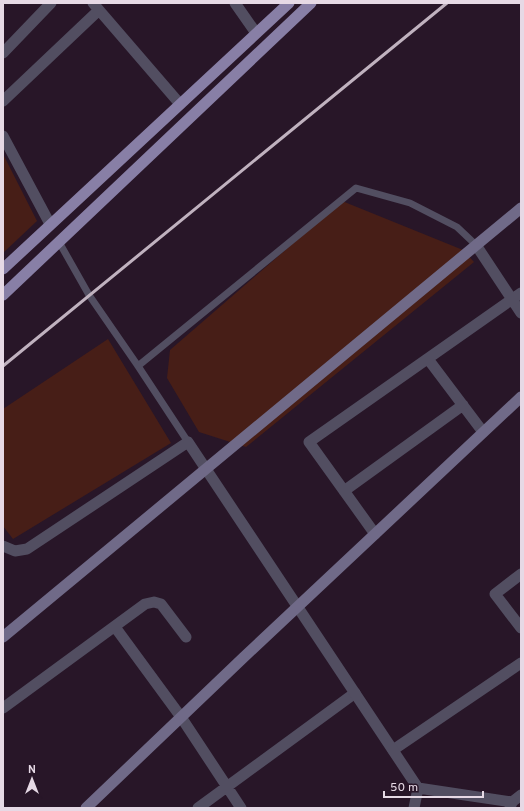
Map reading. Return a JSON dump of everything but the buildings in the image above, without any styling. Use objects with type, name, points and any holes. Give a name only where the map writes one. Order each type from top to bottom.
[{"type":"main road","points":[[3,269],[289,3]]},
{"type":"main road","points":[[3,295],[311,3]]},
{"type":"main road","points":[[3,637],[521,208]]},
{"type":"main road","points":[[86,808],[521,397]]},
{"type":"street","points":[[3,53],[51,3]]},
{"type":"street","points":[[235,3],[256,33]]},
{"type":"street","points":[[3,101],[96,6],[180,104]]},
{"type":"street","points":[[3,136],[50,224]]},
{"type":"street","points":[[476,245],[517,296],[521,313]]},
{"type":"street","points":[[375,534],[309,442],[517,296]]},
{"type":"street","points":[[428,359],[483,432]]},
{"type":"street","points":[[344,491],[463,405]]},
{"type":"street","points":[[3,546],[15,551],[27,549],[188,442],[418,788],[414,808]]},
{"type":"street","points":[[521,574],[495,594],[521,628]]},
{"type":"street","points":[[3,708],[145,604],[154,602],[161,604],[186,637]]},
{"type":"street","points":[[115,627],[181,717],[241,808]]},
{"type":"street","points":[[393,750],[521,663]]},
{"type":"street","points":[[198,808],[355,693]]},
{"type":"street","points":[[418,788],[511,805],[521,795]]},
{"type":"lane","points":[[138,366],[356,188],[410,203],[457,227],[476,245]]},
{"type":"lane","points":[[59,242],[89,295],[188,442]]},
{"type":"shaded area","points":[[3,154],[37,221],[3,253]]},
{"type":"shaded area","points":[[342,201],[463,250],[474,262],[246,447],[199,432],[167,378],[170,350]]},
{"type":"shaded area","points":[[108,339],[171,443],[13,539],[3,526],[3,409]]},
{"type":"railway","points":[[3,366],[447,3]]}]
